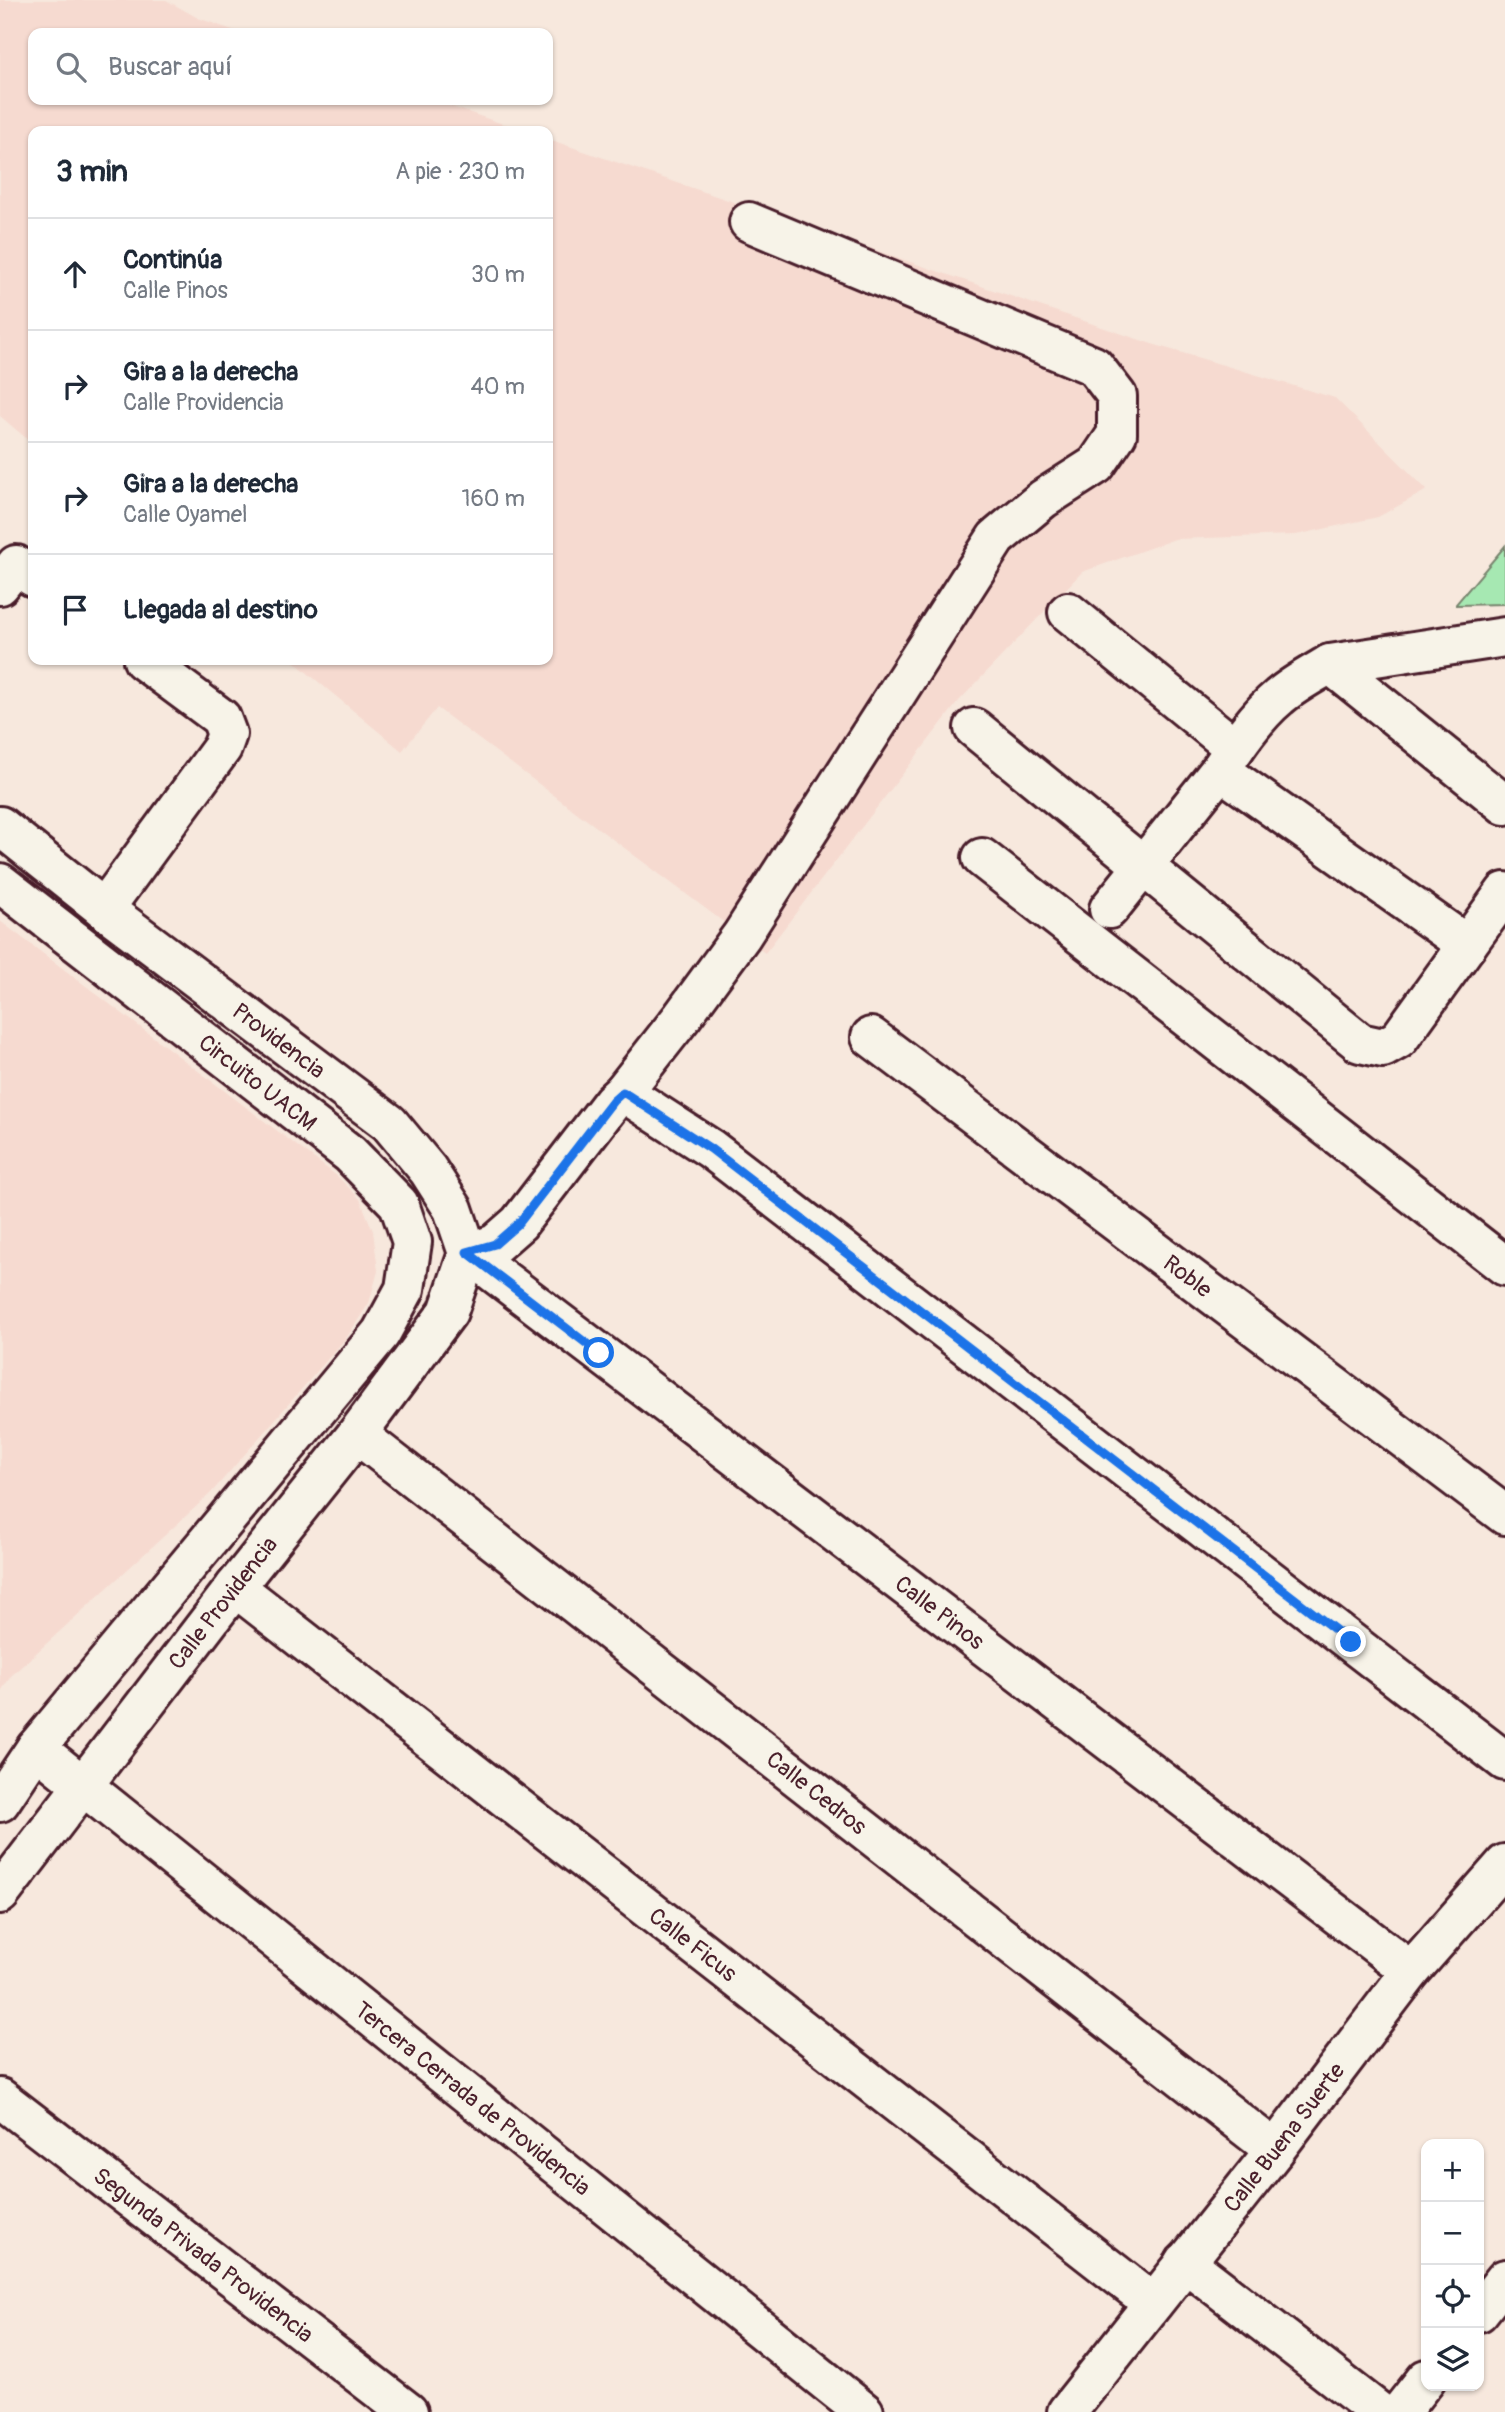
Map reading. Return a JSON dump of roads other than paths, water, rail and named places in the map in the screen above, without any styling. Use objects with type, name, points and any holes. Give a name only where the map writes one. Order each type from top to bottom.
[{"type":"street","points":[[467,1252],[495,1244],[519,1223],[682,1017],[742,935],[996,538],[1043,499],[1096,465],[1117,434],[1117,396],[1094,366],[749,222]]},
{"type":"street","points":[[1068,612],[1227,759],[1467,945]]},
{"type":"street","points":[[1109,909],[1278,698],[1330,664],[1505,637]]},
{"type":"street","points":[[1330,664],[1505,805]]},
{"type":"street","points":[[104,909],[222,748],[227,734],[221,718],[150,665]]},
{"type":"street","points":[[974,728],[1360,1042],[1383,1048],[1399,1039],[1505,892]]},
{"type":"street","name":"Providencia","points":[[0,826],[104,909],[389,1123],[428,1170],[453,1209],[467,1252]]},
{"type":"street","points":[[982,858],[1505,1266]]},
{"type":"street","name":"Circuito UACM","points":[[0,883],[350,1154],[399,1204],[412,1242],[405,1289],[381,1333],[36,1748]]},
{"type":"street","name":"Roble","points":[[871,1037],[1505,1515]]},
{"type":"street","points":[[623,1092],[711,1149],[1505,1761]]},
{"type":"street","name":"Calle Providencia","points":[[0,1894],[448,1312],[467,1252]]},
{"type":"street","name":"Calle Pinos","points":[[467,1252],[1411,1971]]},
{"type":"street","name":"Calle Cedros","points":[[356,1434],[1275,2150]]},
{"type":"street","name":"Calle Ficus","points":[[234,1587],[1153,2303]]},
{"type":"street","points":[[0,1802],[36,1748]]},
{"type":"street","name":"Tercera Cerrada de Providencia","points":[[36,1748],[864,2412]]},
{"type":"street","name":"Calle Buena Suerte","points":[[1067,2412],[1275,2150],[1411,1971],[1505,1864]]},
{"type":"street","name":"Segunda Privada Providencia","points":[[0,2098],[408,2412]]},
{"type":"street","points":[[1185,2262],[1379,2412]]},
{"type":"street","points":[[1484,2306],[1505,2279]]},
{"type":"street","points":[[1401,2412],[1421,2386]]}]
